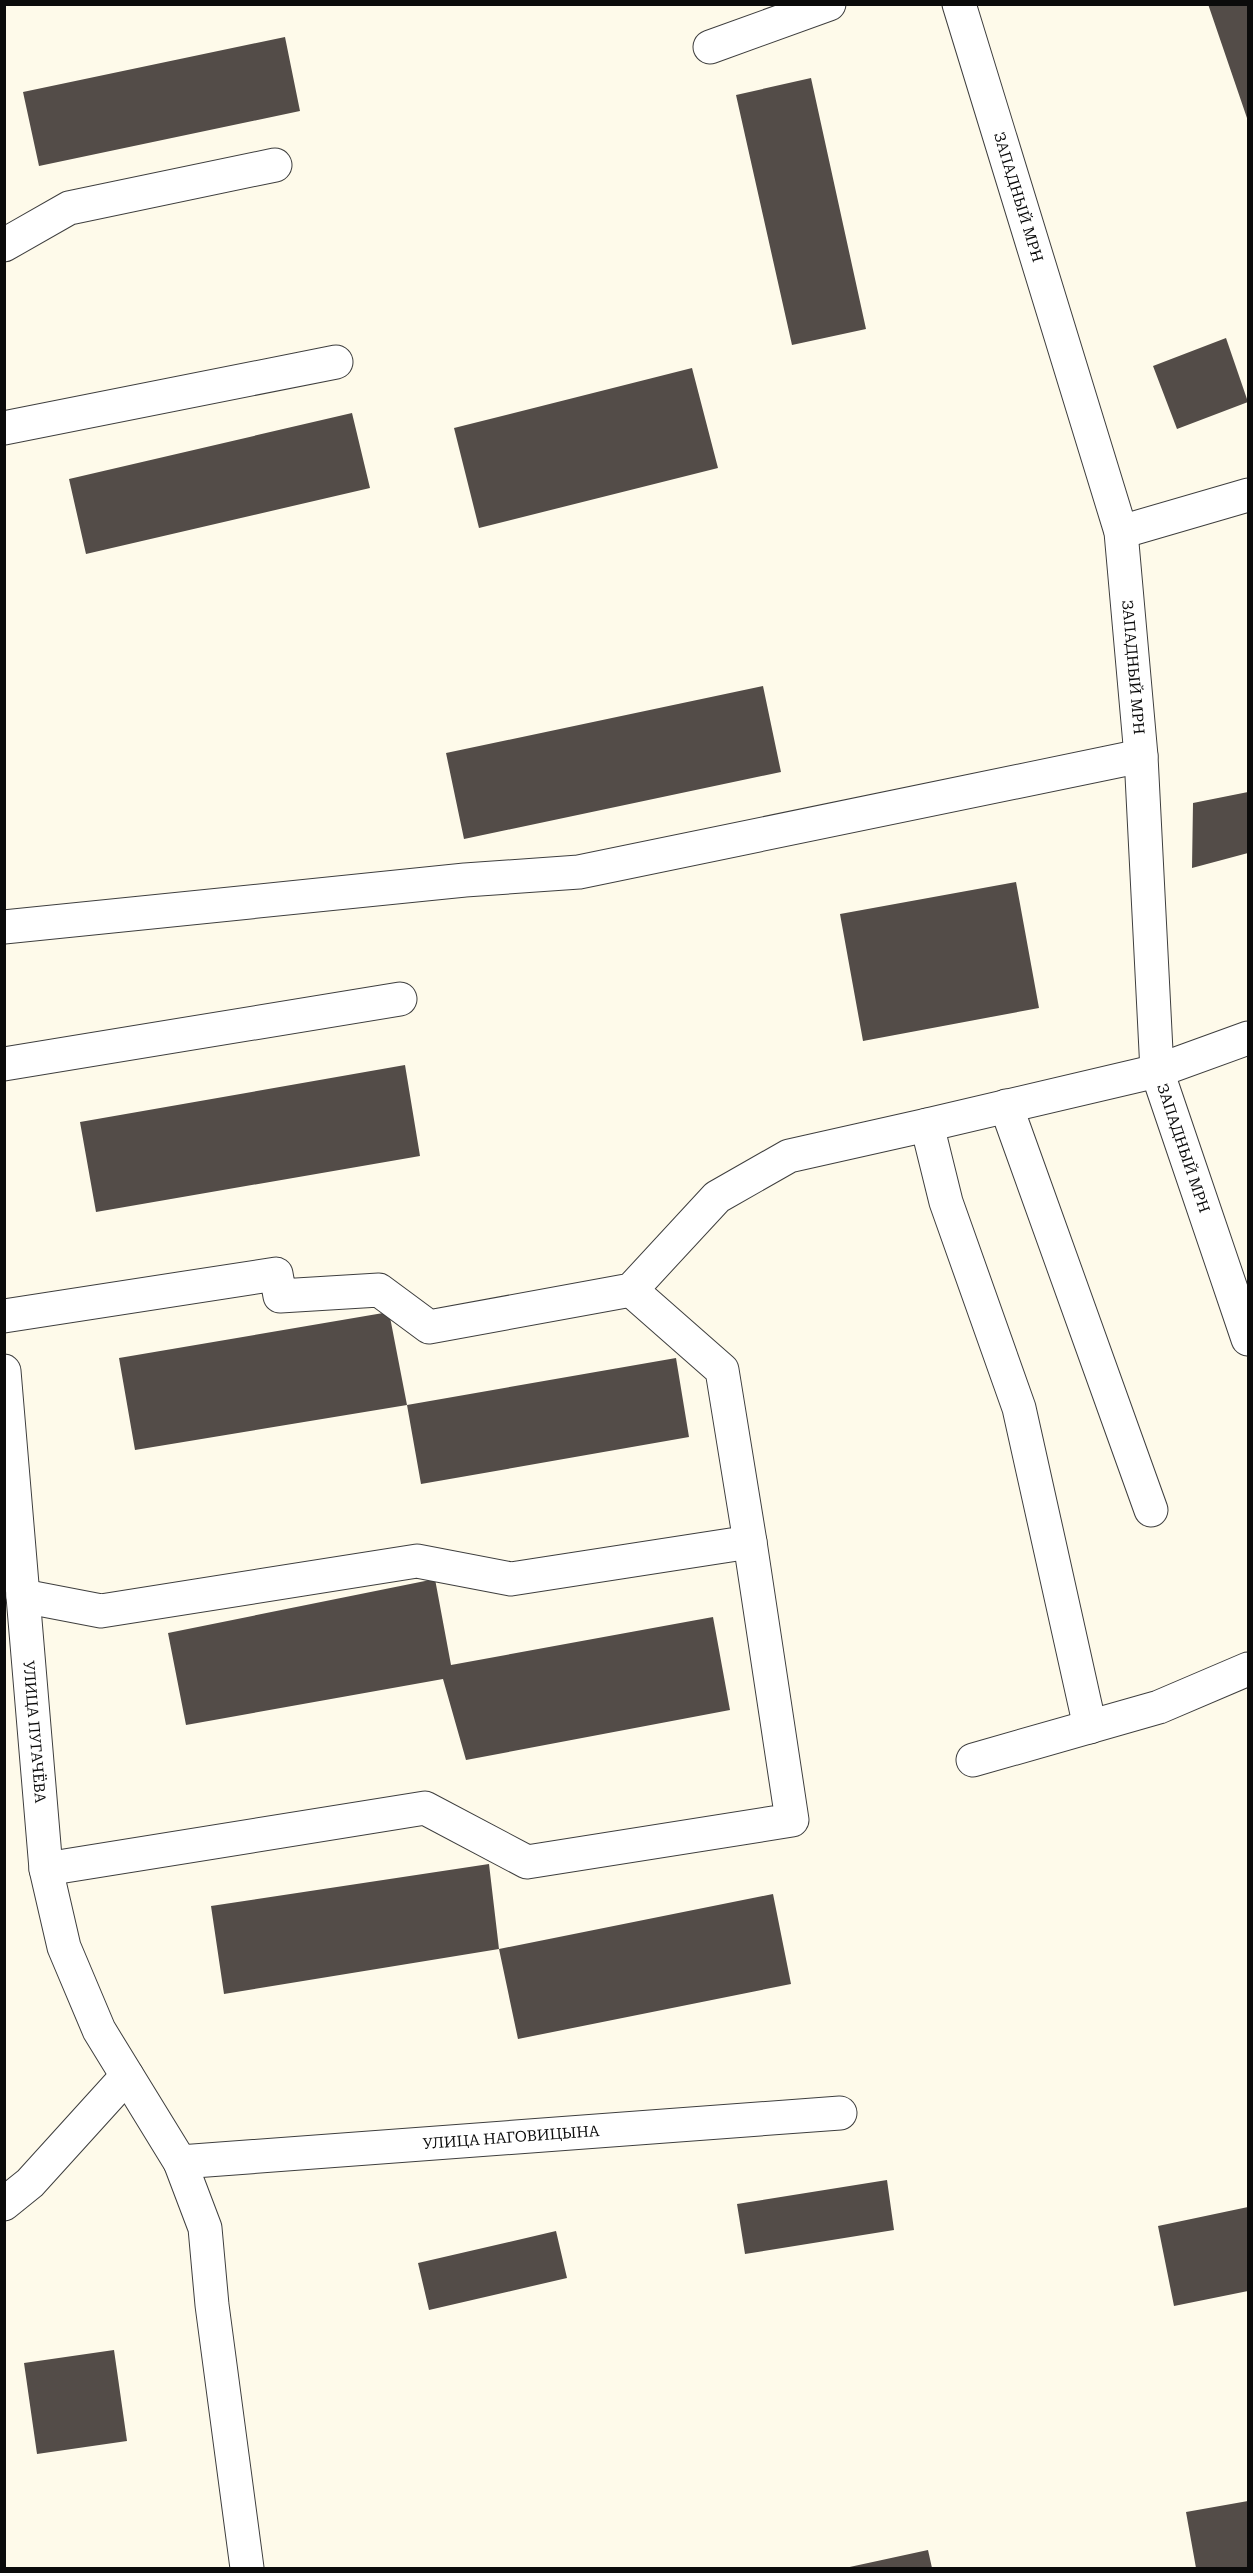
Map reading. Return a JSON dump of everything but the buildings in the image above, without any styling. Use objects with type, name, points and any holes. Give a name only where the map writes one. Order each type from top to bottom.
[{"type":"street","points":[[710,47],[829,4]]},
{"type":"street","name":"ЗАПАДНЫЙ МРН","points":[[959,4],[1121,532],[1141,756],[1156,1071],[1248,1339]]},
{"type":"street","points":[[4,245],[69,208],[275,165]]},
{"type":"street","points":[[4,428],[336,362]]},
{"type":"street","points":[[1121,532],[1248,495]]},
{"type":"street","points":[[4,927],[465,880],[579,872],[1141,756]]},
{"type":"street","points":[[4,1064],[400,999]]},
{"type":"street","points":[[4,1316],[276,1274],[280,1296],[379,1290],[429,1327],[631,1290],[717,1197],[789,1156],[1156,1071],[1248,1038]]},
{"type":"street","points":[[1006,1106],[1151,1510]]},
{"type":"street","points":[[927,1125],[946,1202],[1019,1408],[1090,1726]]},
{"type":"street","points":[[46,1869],[425,1808],[527,1862],[792,1820],[722,1370],[631,1290]]},
{"type":"street","name":"УЛИЦА ПУГАЧЁВА","points":[[4,1371],[46,1869],[64,1947],[99,2030],[180,2162],[205,2228],[212,2305],[247,2568]]},
{"type":"street","points":[[23,1596],[101,1611],[417,1561],[511,1579],[750,1542]]},
{"type":"street","points":[[973,1760],[1159,1707],[1248,1669]]},
{"type":"street","points":[[4,2204],[30,2183],[127,2076]]},
{"type":"street","name":"УЛИЦА НАГОВИЦЫНА","points":[[180,2162],[840,2113]]}]
